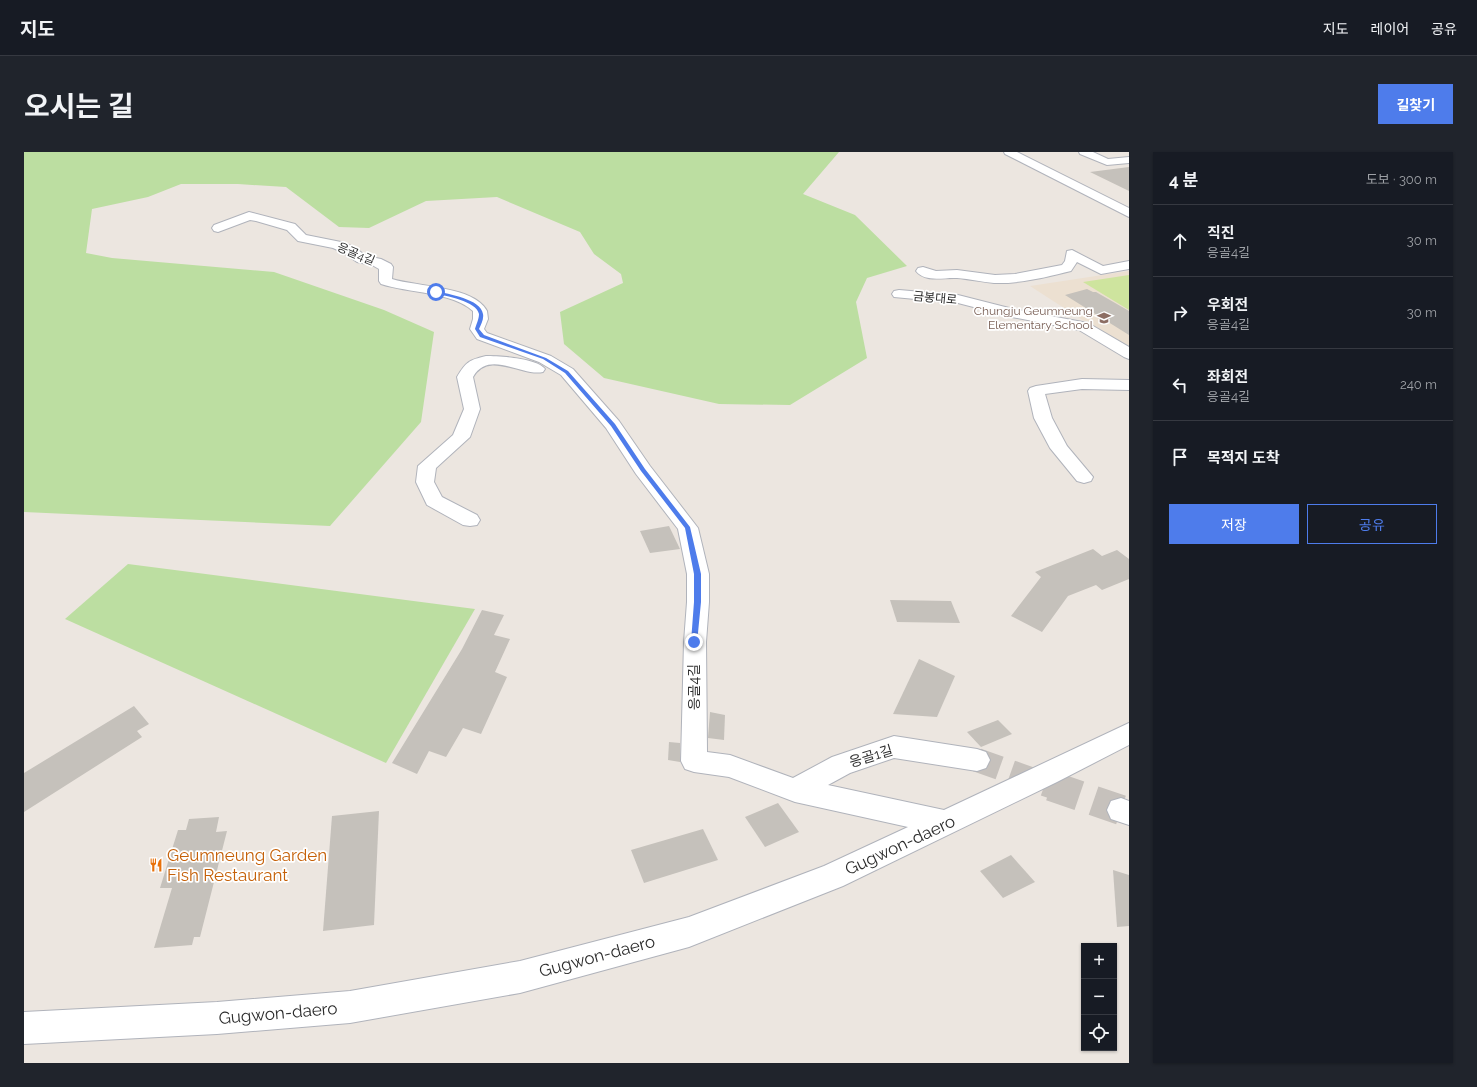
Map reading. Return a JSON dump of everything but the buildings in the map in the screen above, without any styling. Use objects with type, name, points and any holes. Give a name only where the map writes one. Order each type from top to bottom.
[{"type":"street","points":[[1009,152],[1129,213]]},
{"type":"street","points":[[1084,152],[1107,162],[1120,157]]},
{"type":"street","name":"응골4길","points":[[218,228],[249,216],[280,224],[291,228],[302,238],[338,245],[349,250],[362,259],[376,262],[386,267],[386,281],[395,285],[420,288],[459,298],[472,303],[480,309],[481,316],[477,329],[482,336],[545,358],[566,372],[583,390],[613,425],[643,470],[688,528],[698,574],[698,602],[694,642],[694,761],[730,766],[795,790],[946,823]]},
{"type":"street","points":[[924,271],[935,275],[957,274],[995,279],[1015,278],[1066,268],[1071,262],[1072,254],[1100,270],[1129,265]]},
{"type":"street","name":"금봉대로","points":[[899,294],[958,299],[1012,313],[1083,326],[1129,354]]},
{"type":"street","name":"응골4길","points":[[470,520],[434,501],[425,482],[427,466],[461,437],[467,423],[472,409],[464,377],[472,366],[489,360],[528,366],[546,373],[555,380],[583,390]]},
{"type":"street","points":[[1084,477],[1059,448],[1043,418],[1036,391],[1088,384],[1107,383],[1129,385]]},
{"type":"street","name":"Gugwon-daero","points":[[24,1028],[216,1018],[350,1007],[520,977],[689,932],[833,876],[1048,774],[1129,733]]},
{"type":"street","name":"응골1길","points":[[795,790],[841,765],[894,747],[977,760]]},
{"type":"shaded area","name":"Chungju Geumneung Elementary School","points":[[1129,271],[1129,350],[1030,286]]},
{"type":"green space","points":[[24,152],[839,152],[803,194],[855,215],[907,266],[867,278],[856,302],[867,358],[790,405],[719,404],[604,378],[564,344],[560,312],[623,283],[621,274],[594,254],[580,232],[497,197],[426,201],[369,228],[339,227],[286,187],[238,184],[181,184],[148,197],[92,209],[86,253],[112,258],[274,272],[384,310],[434,332],[421,422],[330,526],[24,512]]},
{"type":"green space","points":[[1129,275],[1129,310],[1083,282]]},
{"type":"green space","points":[[128,564],[475,609],[386,763],[65,619]]},
{"type":"tunnel","points":[[977,760],[1053,787]]},
{"type":"tunnel","points":[[1051,786],[1121,810]]},
{"type":"place","name":"Chungju Geumneung Elementary School","points":[[1104,318]]},
{"type":"place","name":"Geumneung Garden Fish Restaurant","points":[[156,865]]},
{"type":"route","points":[[436,292],[472,303],[480,309],[481,316],[477,329],[482,336],[545,358],[566,372],[613,425],[643,470],[688,528],[698,574],[698,602],[694,642]]}]
